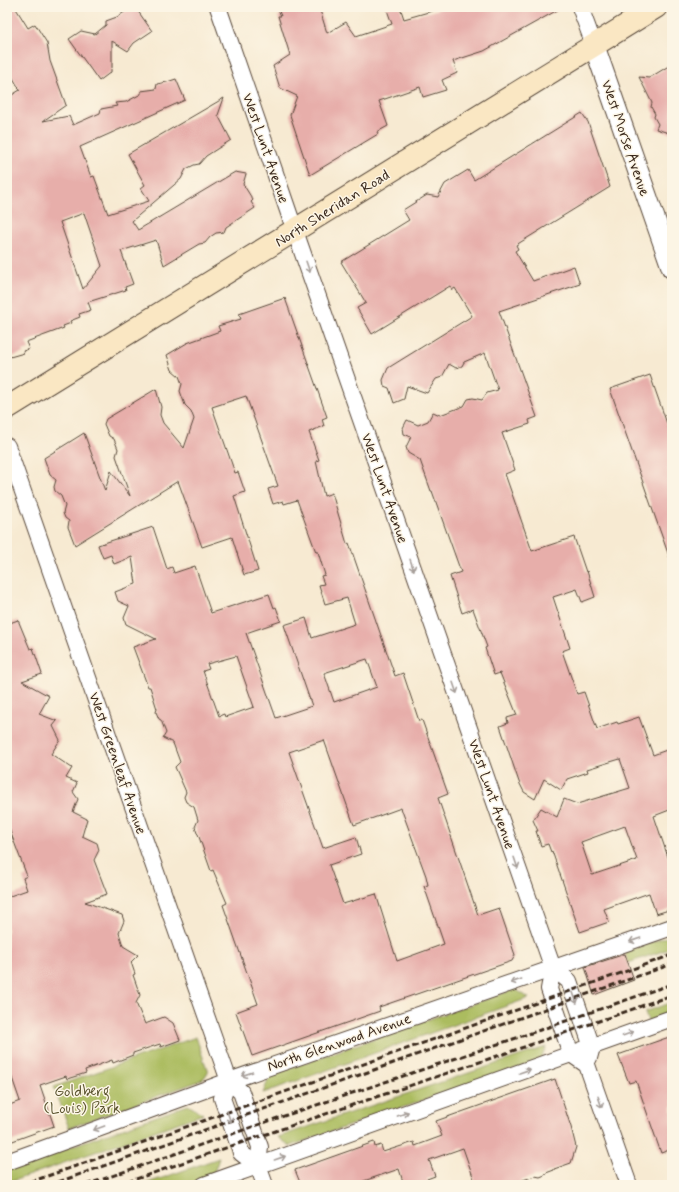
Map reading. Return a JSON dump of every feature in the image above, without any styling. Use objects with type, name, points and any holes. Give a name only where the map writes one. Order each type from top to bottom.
[{"type":"main road","name":"North Sheridan Road","points":[[7,408],[656,7]]},
{"type":"street","name":"West Lunt Avenue","points":[[218,7],[553,968]]},
{"type":"street","name":"West Morse Avenue","points":[[580,7],[672,268]]},
{"type":"street","name":"West Greenleaf Avenue","points":[[7,446],[229,1080],[241,1092],[260,1147],[258,1166],[265,1185]]},
{"type":"street","name":"North Glenwood Avenue","points":[[7,1162],[229,1080],[672,927]]},
{"type":"street","points":[[587,1066],[592,1047],[569,981],[553,968],[549,988],[571,1054],[587,1066],[629,1185]]},
{"type":"street","points":[[204,1185],[672,1018]]},
{"type":"green space","points":[[672,935],[672,948],[628,963],[624,952]]},
{"type":"green space","points":[[515,989],[529,998],[263,1093],[270,1075]]},
{"type":"green space","points":[[672,1002],[672,1012],[648,1021],[645,1012]]},
{"type":"green space","name":"Goldberg (Louis) Park","points":[[196,1037],[208,1072],[204,1078],[197,1082],[69,1128],[54,1087]]},
{"type":"green space","points":[[546,1047],[541,1060],[290,1146],[278,1137]]},
{"type":"green space","points":[[188,1105],[203,1114],[7,1183],[7,1169]]},
{"type":"green space","points":[[219,1158],[213,1176],[187,1185],[142,1185]]},
{"type":"building","points":[[7,7],[15,7],[28,28],[35,24],[47,43],[50,61],[66,105],[43,121],[69,116],[73,125],[100,113],[101,109],[117,106],[115,103],[126,102],[141,94],[141,91],[156,89],[157,84],[176,79],[185,100],[80,147],[91,177],[94,176],[108,214],[149,201],[141,188],[145,185],[128,154],[224,98],[218,115],[231,140],[206,156],[199,164],[186,169],[181,179],[132,221],[138,230],[235,172],[246,174],[243,184],[253,200],[251,202],[255,208],[226,227],[224,232],[216,233],[205,243],[199,244],[164,265],[156,240],[121,251],[133,284],[125,287],[126,290],[88,302],[91,310],[79,314],[80,317],[70,321],[71,323],[63,326],[64,328],[26,342],[29,349],[23,351],[24,353],[10,357],[7,350],[7,98],[20,90],[7,68]],"holes":[[[84,213],[102,266],[83,289],[60,222]]]},
{"type":"building","points":[[132,7],[135,7],[152,31],[134,43],[128,51],[112,41],[111,72],[99,81],[69,39],[81,31],[95,34],[106,25],[106,21],[117,17]]},
{"type":"building","points":[[277,7],[319,7],[327,33],[346,22],[356,36],[392,24],[386,7],[400,7],[404,19],[446,7],[563,7],[484,51],[453,61],[457,73],[442,80],[446,90],[423,97],[420,87],[379,101],[388,126],[377,132],[378,134],[310,175],[290,115],[297,96],[280,88],[273,66],[290,55],[278,16],[281,16]]},
{"type":"building","points":[[672,64],[672,134],[656,129],[658,124],[651,107],[652,103],[639,77],[649,78]]},
{"type":"building","points":[[582,113],[588,122],[610,187],[516,245],[518,249],[515,251],[533,281],[574,266],[580,284],[499,311],[537,417],[529,420],[530,424],[502,433],[515,470],[505,474],[532,551],[574,537],[595,597],[582,602],[577,589],[553,597],[570,648],[562,651],[577,694],[584,692],[597,729],[617,722],[618,724],[639,717],[653,755],[672,748],[672,809],[654,816],[672,869],[672,909],[656,914],[649,893],[604,909],[609,922],[580,932],[552,851],[551,852],[548,844],[541,846],[536,831],[538,831],[533,820],[541,808],[557,817],[564,799],[577,804],[630,788],[620,759],[587,769],[588,772],[567,779],[561,790],[544,779],[535,799],[524,792],[519,782],[500,726],[508,723],[507,718],[517,715],[500,673],[494,675],[485,648],[487,647],[473,609],[462,613],[450,576],[461,572],[420,460],[408,453],[406,447],[411,437],[404,434],[403,428],[407,420],[418,425],[428,421],[433,412],[440,415],[464,406],[468,399],[473,398],[482,400],[487,393],[498,390],[485,353],[464,362],[462,366],[456,368],[449,364],[442,377],[436,379],[427,393],[407,386],[404,399],[394,403],[389,388],[384,386],[383,380],[388,368],[472,316],[455,288],[452,290],[450,286],[372,334],[357,308],[366,303],[341,262],[409,220],[403,210],[427,195],[438,197],[445,184],[468,170],[474,180]],"holes":[[[625,826],[637,860],[592,875],[581,842]]]},
{"type":"building","points":[[285,298],[327,417],[322,419],[324,426],[309,432],[319,460],[316,461],[324,496],[332,493],[347,544],[349,543],[395,676],[403,673],[419,721],[422,720],[448,794],[438,798],[478,915],[499,908],[515,955],[512,961],[379,1007],[380,1011],[252,1056],[236,1012],[258,1004],[223,905],[227,903],[213,870],[211,871],[195,827],[198,820],[194,807],[186,802],[184,797],[186,792],[175,767],[180,762],[173,743],[163,738],[166,733],[156,712],[157,709],[150,687],[148,687],[133,647],[156,639],[126,624],[124,618],[129,606],[118,601],[115,592],[136,584],[132,557],[114,564],[111,555],[103,558],[98,545],[153,527],[167,569],[172,567],[174,573],[195,566],[211,613],[269,594],[281,621],[246,633],[276,718],[312,706],[284,625],[306,618],[312,638],[355,624],[347,598],[325,604],[319,585],[324,584],[321,576],[325,575],[318,552],[316,552],[297,500],[284,504],[283,501],[273,504],[268,489],[278,486],[246,396],[212,407],[235,473],[238,472],[245,492],[234,496],[258,571],[244,575],[232,537],[202,547],[178,481],[75,545],[68,527],[69,521],[65,518],[63,513],[65,506],[61,496],[55,491],[54,487],[56,480],[50,475],[44,458],[84,433],[105,491],[111,471],[130,496],[116,456],[118,449],[114,439],[109,436],[104,424],[106,419],[156,389],[161,407],[160,415],[163,423],[184,448],[194,419],[191,411],[185,405],[180,391],[182,384],[179,376],[172,370],[167,355],[187,343],[220,331],[218,326],[241,319],[239,314]],"holes":[[[236,656],[254,707],[225,717],[224,714],[219,716],[203,671],[209,669],[207,664]],[[367,659],[377,687],[334,702],[324,673]],[[324,740],[354,825],[401,808],[426,876],[428,885],[424,886],[444,944],[397,961],[376,894],[343,904],[329,865],[361,854],[356,837],[323,848],[289,752]]]},
{"type":"building","points":[[650,375],[672,438],[672,559],[670,559],[610,389]]},
{"type":"building","points":[[18,620],[30,649],[33,648],[42,674],[22,681],[49,696],[39,714],[57,721],[53,726],[60,740],[51,754],[72,768],[66,778],[77,783],[73,792],[78,799],[73,812],[87,819],[82,836],[97,843],[99,850],[94,860],[107,894],[85,902],[122,915],[124,921],[119,933],[123,946],[138,955],[131,962],[135,974],[133,975],[140,995],[136,1003],[145,1024],[164,1017],[173,1023],[180,1040],[161,1047],[160,1044],[133,1053],[133,1055],[113,1063],[112,1060],[85,1070],[86,1073],[67,1079],[66,1076],[40,1085],[54,1126],[7,1143],[7,1106],[20,1101],[11,1075],[7,1076],[7,897],[27,890],[23,878],[27,876],[7,823],[7,624]]},
{"type":"building","points":[[625,954],[634,980],[594,995],[585,967]]},
{"type":"building","points":[[672,1036],[672,1149],[661,1153],[636,1081],[629,1083],[618,1055]]},
{"type":"building","points":[[555,1079],[576,1147],[571,1163],[554,1169],[540,1177],[535,1176],[520,1181],[518,1185],[476,1185],[463,1148],[429,1160],[435,1176],[427,1179],[429,1185],[404,1185],[399,1169],[352,1185],[301,1185],[295,1170],[374,1142],[375,1147],[381,1145],[383,1152],[414,1142],[415,1146],[442,1136],[436,1121]]},
{"type":"railway","points":[[22,1185],[672,955]]},
{"type":"railway","points":[[50,1185],[672,964]]},
{"type":"railway","points":[[86,1185],[672,984]]},
{"type":"railway","points":[[119,1185],[672,995]]}]
